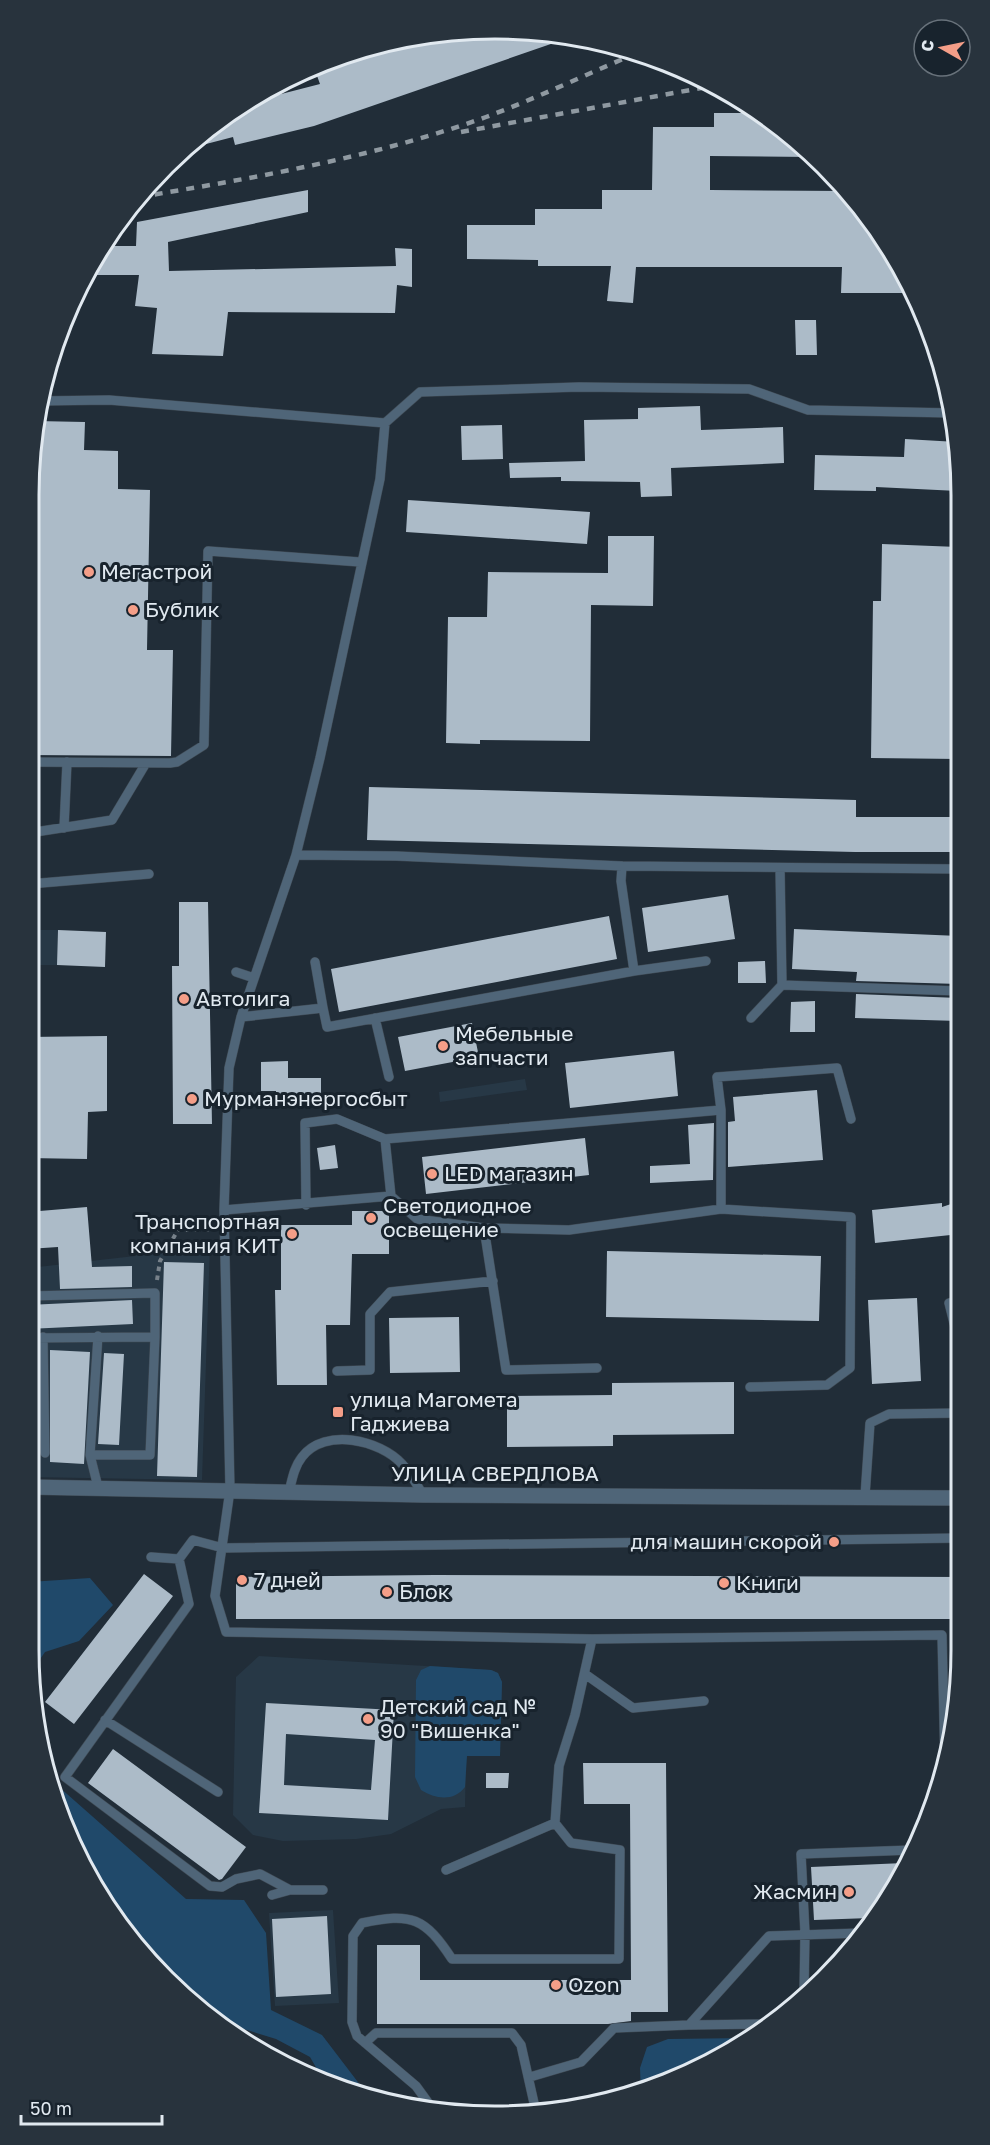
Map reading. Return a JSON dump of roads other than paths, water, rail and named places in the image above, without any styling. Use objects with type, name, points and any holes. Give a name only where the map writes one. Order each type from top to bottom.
[{"type":"street","name":"УЛИЦА СВЕРДЛОВА","points":[[39,1487],[423,1495],[951,1498]]},
{"type":"lane","points":[[943,413],[808,410],[749,389],[579,387],[420,392],[385,423],[380,479],[360,562],[320,758],[296,855],[254,978],[229,1068],[224,1229],[230,1490],[215,1596],[226,1632],[592,1639],[942,1635],[944,1727]]},
{"type":"lane","points":[[49,401],[109,400],[385,423]]},
{"type":"lane","points":[[39,762],[177,762],[204,745],[208,551],[360,562]]},
{"type":"lane","points":[[64,828],[67,762]]},
{"type":"lane","points":[[39,831],[112,820],[146,763]]},
{"type":"lane","points":[[296,855],[622,866],[951,869]]},
{"type":"lane","points":[[622,866],[621,881],[634,971]]},
{"type":"lane","points":[[751,1018],[782,986],[780,868]]},
{"type":"lane","points":[[39,884],[149,874]]},
{"type":"lane","points":[[315,962],[327,1027],[634,971],[706,961]]},
{"type":"lane","points":[[236,972],[254,978]]},
{"type":"lane","points":[[782,986],[951,991]]},
{"type":"lane","points":[[242,1017],[323,1008]]},
{"type":"lane","points":[[375,1018],[389,1077]]},
{"type":"lane","points":[[721,1209],[721,1110],[717,1077],[837,1068],[851,1119]]},
{"type":"lane","points":[[306,1205],[305,1123],[338,1119],[386,1139],[721,1110]]},
{"type":"lane","points":[[386,1139],[391,1196],[417,1218],[484,1228],[569,1230],[721,1209],[851,1217],[850,1368],[827,1385],[750,1387]]},
{"type":"lane","points":[[224,1210],[264,1205],[306,1205],[391,1196]]},
{"type":"lane","points":[[484,1228],[506,1370],[597,1368]]},
{"type":"lane","points":[[337,1371],[370,1370],[370,1314],[390,1292],[493,1281]]},
{"type":"lane","points":[[39,1296],[155,1293],[150,1455],[90,1455]]},
{"type":"lane","points":[[98,1336],[90,1455],[98,1487]]},
{"type":"lane","points":[[39,1337],[155,1337]]},
{"type":"lane","points":[[43,1337],[45,1453]]},
{"type":"lane","points":[[865,1496],[870,1423],[889,1414],[951,1413]]},
{"type":"lane","points":[[289,1492],[293,1474],[303,1456],[321,1443],[341,1440],[371,1444],[386,1452],[401,1463],[423,1495]]},
{"type":"lane","points":[[290,1890],[260,1874],[236,1879],[222,1887],[210,1886],[65,1777],[189,1604],[179,1559],[193,1540],[223,1548],[951,1538]]},
{"type":"lane","points":[[151,1557],[179,1559]]},
{"type":"lane","points":[[426,2100],[416,2086],[357,2036],[352,2022],[353,1936],[362,1923],[380,1919],[413,1920],[428,1926],[452,1959],[619,1959],[620,1850],[571,1843],[555,1823],[559,1766],[585,1674],[592,1639]]},
{"type":"lane","points":[[585,1674],[633,1708],[704,1701]]},
{"type":"lane","points":[[105,1720],[218,1792]]},
{"type":"lane","points":[[446,1870],[555,1823]]},
{"type":"lane","points":[[804,1985],[806,1933],[801,1854],[905,1850]]},
{"type":"lane","points":[[272,1895],[290,1890],[322,1890]]},
{"type":"lane","points":[[689,2025],[769,1936],[853,1933]]},
{"type":"lane","points":[[530,2077],[581,2062],[614,2028],[755,2024]]},
{"type":"lane","points":[[365,2043],[376,2033],[512,2033],[521,2045],[535,2104]]},
{"type":"railway","points":[[151,195],[271,174],[401,144],[486,117],[625,58]]},
{"type":"railway","points":[[461,132],[701,88]]},
{"type":"place","name":"Мегастрой","points":[[89,572]]},
{"type":"place","name":"Бублик","points":[[133,610]]},
{"type":"place","name":"Автолига","points":[[184,999]]},
{"type":"place","name":"Мебельные запчасти","points":[[443,1046]]},
{"type":"place","name":"Мурманэнергосбыт","points":[[192,1099]]},
{"type":"place","name":"LED магазин","points":[[432,1174]]},
{"type":"place","name":"Светодиодное освещение","points":[[371,1218]]},
{"type":"place","name":"Транспортная компания КИТ","points":[[292,1234]]},
{"type":"place","name":"улица Магомета Гаджиева","points":[[338,1412]]},
{"type":"place","name":"для машин скорой","points":[[834,1542]]},
{"type":"place","name":"7 дней","points":[[242,1580]]},
{"type":"place","name":"Книги","points":[[724,1583]]},
{"type":"place","name":"Блок","points":[[387,1592]]},
{"type":"place","name":"Детский сад № 90 \"Вишенка\"","points":[[368,1719]]},
{"type":"place","name":"Жасмин","points":[[849,1892]]},
{"type":"place","name":"Ozon","points":[[556,1985]]}]
